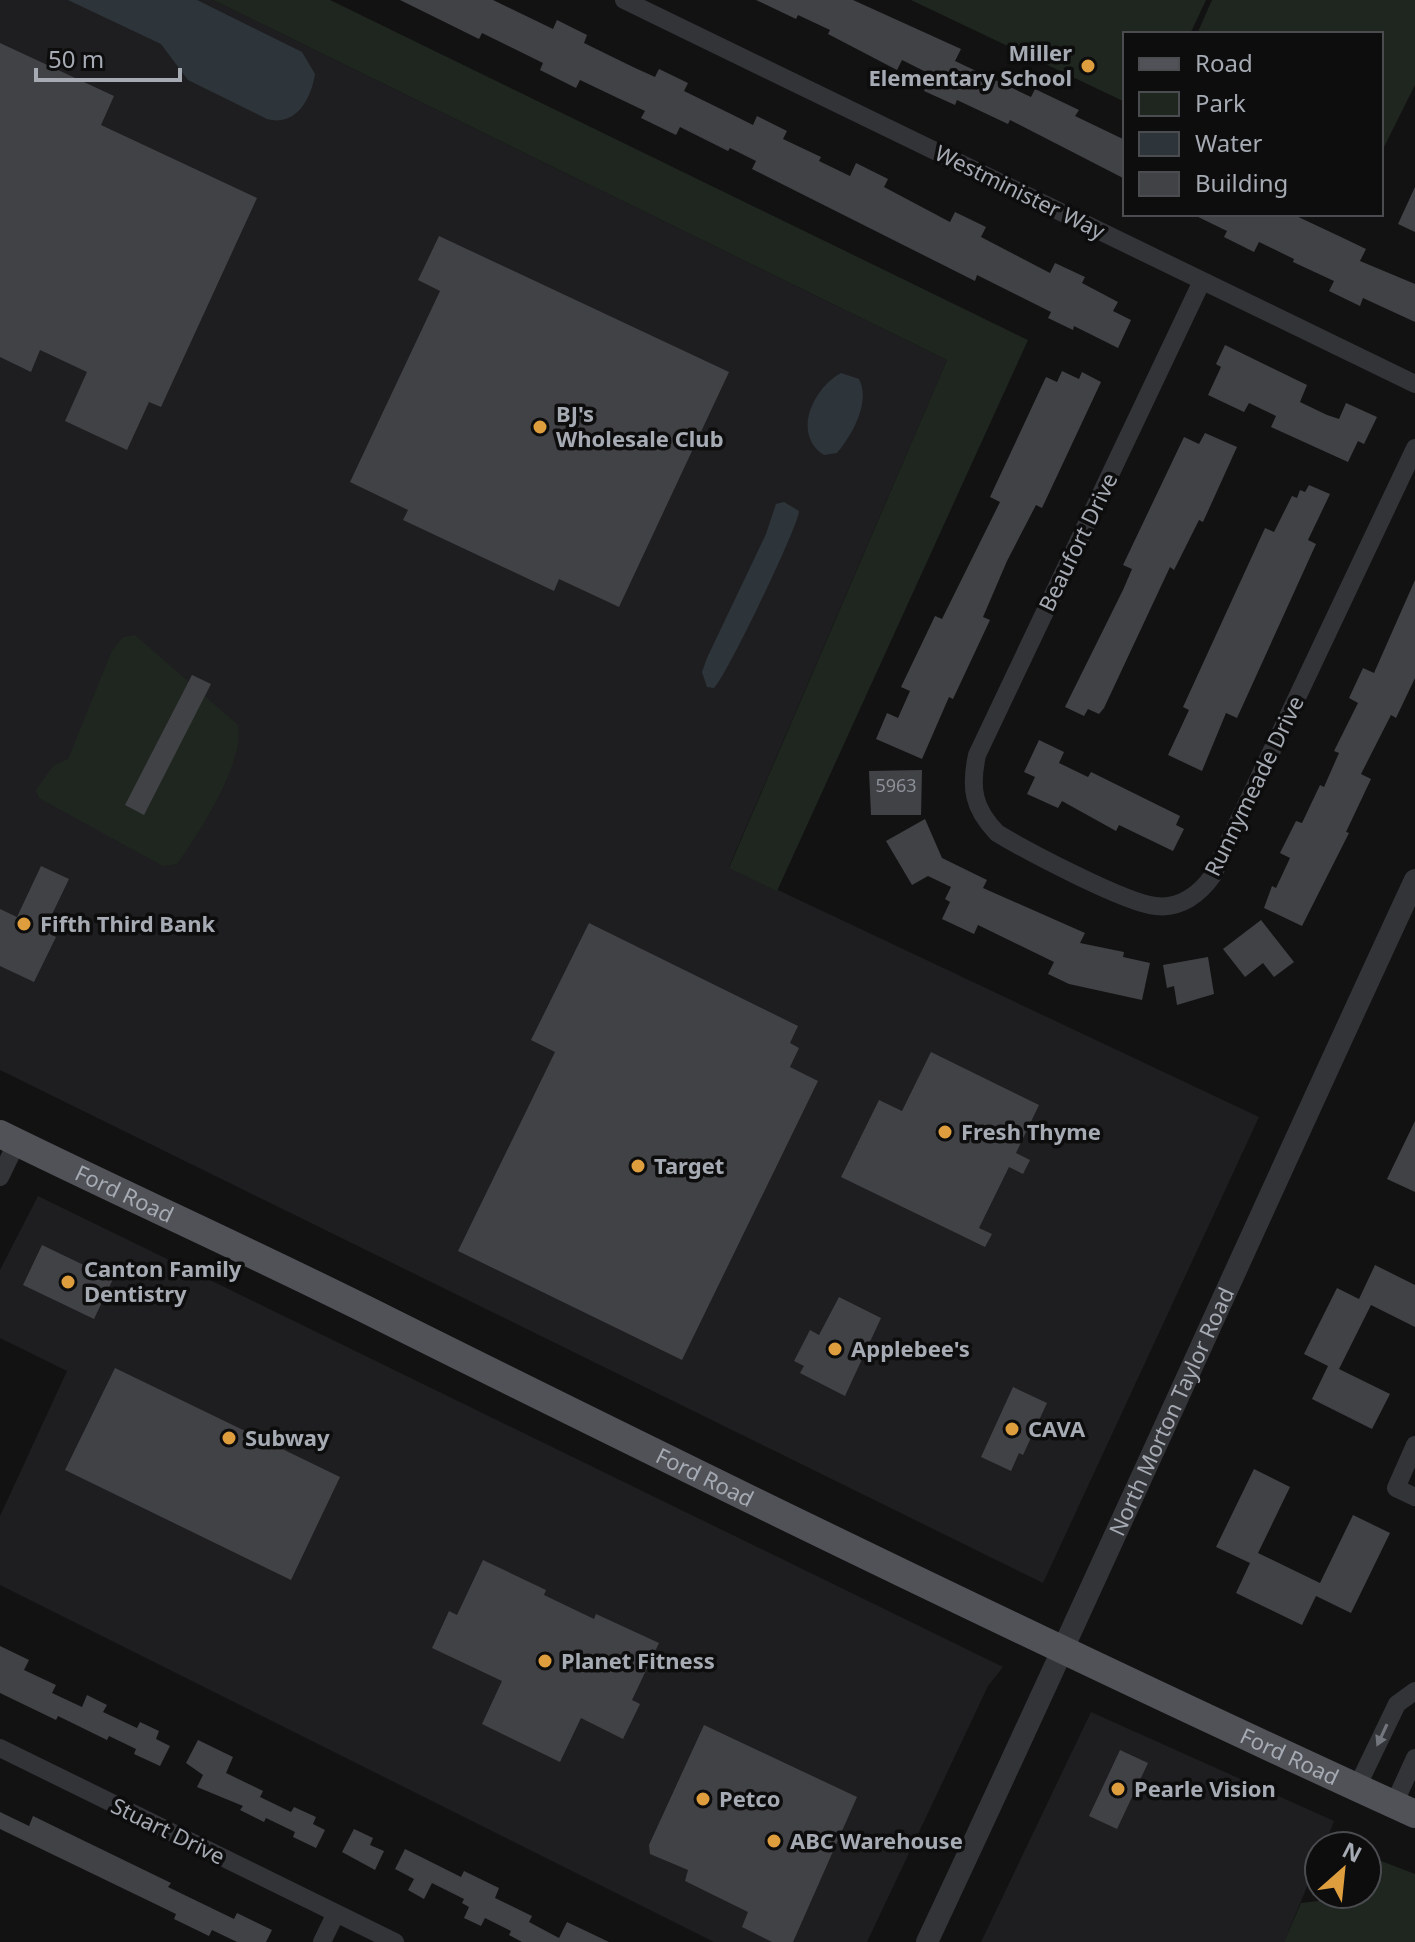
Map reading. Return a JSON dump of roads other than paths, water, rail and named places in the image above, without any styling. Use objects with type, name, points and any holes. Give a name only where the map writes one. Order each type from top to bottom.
[{"type":"main road","name":"Ford Road","points":[[8,1138],[227,1241],[611,1433],[1064,1652],[1404,1809]]},
{"type":"street","name":"Westminister Way","points":[[624,0],[1415,384]]},
{"type":"street","name":"Beaufort Drive","points":[[976,807],[972,777],[977,755],[1202,281]]},
{"type":"street","name":"Runnymeade Drive","points":[[976,807],[1004,837],[1137,903],[1167,906],[1199,892],[1213,875],[1415,448]]},
{"type":"street","name":"North Morton Taylor Road","points":[[927,1942],[1064,1652],[1173,1402],[1415,880]]},
{"type":"street","points":[[0,1177],[8,1138]]},
{"type":"street","points":[[1415,1445],[1396,1488],[1415,1497]]},
{"type":"street","points":[[1357,1787],[1397,1704],[1415,1691]]},
{"type":"street","name":"Stuart Drive","points":[[0,1748],[395,1942]]},
{"type":"street","points":[[1404,1809],[1415,1758]]},
{"type":"street","points":[[322,1942],[336,1913]]},
{"type":"water","points":[[68,0],[197,0],[302,52],[315,74],[310,93],[294,115],[286,119],[267,119],[188,80],[161,44]]},
{"type":"water","points":[[841,373],[859,379],[863,398],[861,408],[854,428],[837,453],[824,455],[809,436],[810,412],[822,390]]},
{"type":"water","points":[[784,502],[799,511],[796,522],[721,678],[714,688],[707,687],[702,672],[707,658],[766,534],[776,504]]},
{"type":"place","name":"Miller Elementary School","points":[[1088,66]]},
{"type":"place","name":"BJ's Wholesale Club","points":[[540,427]]},
{"type":"place","name":"Fifth Third Bank","points":[[24,924]]},
{"type":"place","name":"Fresh Thyme","points":[[945,1132]]},
{"type":"place","name":"Target","points":[[638,1166]]},
{"type":"place","name":"Canton Family Dentistry","points":[[68,1282]]},
{"type":"place","name":"Applebee's","points":[[835,1349]]},
{"type":"place","name":"CAVA","points":[[1012,1429]]},
{"type":"place","name":"Subway","points":[[229,1438]]},
{"type":"place","name":"Planet Fitness","points":[[545,1661]]},
{"type":"place","name":"Pearle Vision","points":[[1118,1789]]},
{"type":"place","name":"Petco","points":[[703,1799]]},
{"type":"place","name":"ABC Warehouse","points":[[774,1841]]}]
